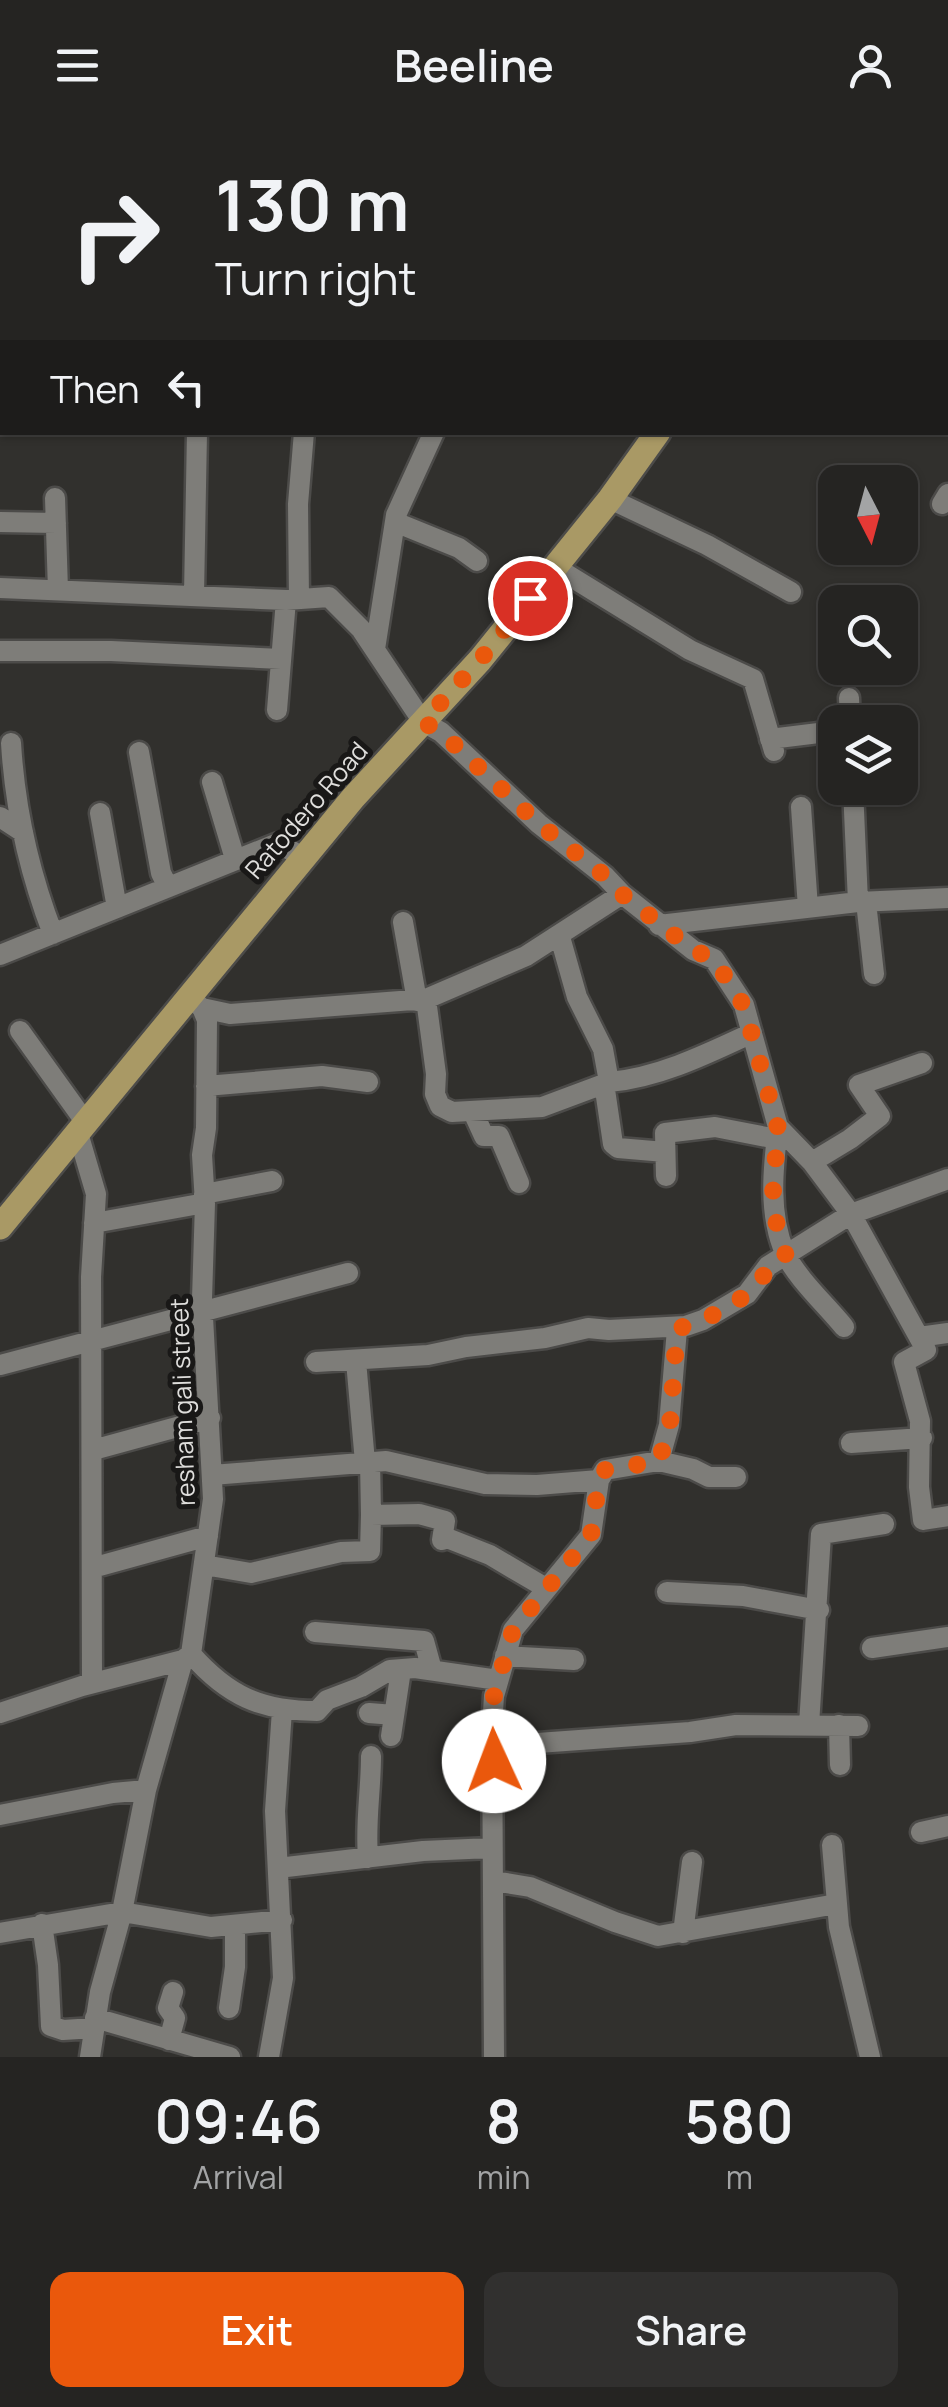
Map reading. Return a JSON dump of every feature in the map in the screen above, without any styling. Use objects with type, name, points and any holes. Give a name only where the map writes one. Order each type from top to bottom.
[{"type":"main road","name":"Ratodero Road","points":[[0,1227],[195,1002],[304,858],[480,660],[610,499],[656,435]]},
{"type":"street","points":[[194,595],[197,435]]},
{"type":"street","points":[[277,710],[292,600],[304,435]]},
{"type":"street","points":[[375,649],[395,522],[433,435]]},
{"type":"street","points":[[55,498],[58,590]]},
{"type":"street","points":[[610,499],[707,545],[791,592]]},
{"type":"street","points":[[0,522],[56,523]]},
{"type":"street","points":[[395,522],[459,548],[476,562]]},
{"type":"street","points":[[555,567],[690,650],[753,679],[772,745],[818,735]]},
{"type":"street","points":[[0,588],[292,600],[328,597],[362,629],[423,722],[441,732],[539,824],[659,925],[693,950],[714,959],[744,1006],[778,1133],[773,1192],[777,1227],[786,1256],[844,1327]]},
{"type":"street","points":[[0,650],[111,650],[281,659]]},
{"type":"street","points":[[849,698],[849,705]]},
{"type":"street","points":[[12,743],[14,788],[23,832],[52,934]]},
{"type":"street","points":[[139,752],[161,873],[168,888]]},
{"type":"street","points":[[212,782],[235,860]]},
{"type":"street","points":[[854,805],[862,902],[874,974]]},
{"type":"street","points":[[801,807],[808,908]]},
{"type":"street","points":[[100,813],[117,908]]},
{"type":"street","points":[[0,817],[23,832]]},
{"type":"street","points":[[0,930],[4,953],[278,842],[304,858]]},
{"type":"street","points":[[195,1002],[230,1014],[421,1000],[470,982],[560,937],[622,894]]},
{"type":"street","points":[[659,925],[862,902],[948,898]]},
{"type":"street","points":[[402,922],[434,1058],[435,1094],[440,1106],[452,1112],[542,1107],[606,1082],[679,1064],[752,1033]]},
{"type":"street","points":[[560,937],[576,997],[603,1048],[613,1144],[618,1148],[664,1152]]},
{"type":"street","name":"resham gali street","points":[[90,2057],[146,1790],[187,1657],[213,1499],[203,1311],[206,1020],[195,1002]]},
{"type":"street","points":[[20,1030],[82,1128],[96,1194],[91,1277],[92,1684]]},
{"type":"street","points":[[812,1162],[880,1116],[859,1085],[922,1063]]},
{"type":"street","points":[[206,1086],[322,1076],[368,1082]]},
{"type":"street","points":[[473,1112],[484,1136],[499,1136],[519,1184]]},
{"type":"street","points":[[666,1176],[664,1132],[714,1127],[778,1133],[812,1162],[851,1214],[926,1350],[904,1362],[920,1421],[923,1520],[948,1516]]},
{"type":"street","points":[[659,1461],[670,1425],[677,1329],[723,1310],[747,1294],[768,1266],[851,1214],[948,1179]]},
{"type":"street","points":[[94,1223],[272,1182]]},
{"type":"street","points":[[0,1365],[348,1273]]},
{"type":"street","points":[[316,1362],[428,1355],[588,1328],[641,1330],[688,1325]]},
{"type":"street","points":[[919,1337],[948,1333]]},
{"type":"street","points":[[204,1564],[251,1573],[341,1552],[370,1550],[368,1462],[356,1361]]},
{"type":"street","points":[[93,1450],[210,1418]]},
{"type":"street","points":[[851,1442],[922,1438]]},
{"type":"street","points":[[494,2057],[494,1696],[513,1630],[591,1535],[599,1480],[605,1470],[659,1461],[710,1476],[736,1477]]},
{"type":"street","points":[[212,1475],[368,1462],[397,1463],[484,1484],[599,1480]]},
{"type":"street","points":[[371,1515],[419,1514],[445,1521],[442,1540],[448,1538],[490,1556],[546,1588]]},
{"type":"street","points":[[810,1726],[822,1534],[884,1524]]},
{"type":"street","points":[[92,1568],[208,1536]]},
{"type":"street","points":[[666,1592],[742,1596],[819,1610]]},
{"type":"street","points":[[314,1632],[424,1640],[432,1670]]},
{"type":"street","points":[[872,1648],[948,1637]]},
{"type":"street","points":[[505,1656],[574,1660]]},
{"type":"street","points":[[0,1713],[187,1657],[214,1681],[263,1707],[282,1710],[317,1711],[327,1700],[390,1670],[432,1670],[498,1680]]},
{"type":"street","points":[[370,1713],[392,1725],[401,1670]]},
{"type":"street","points":[[269,2057],[283,1978],[275,1811],[282,1710]]},
{"type":"street","points":[[494,1752],[524,1744],[736,1725],[848,1726],[840,1765]]},
{"type":"street","points":[[368,1858],[365,1824],[371,1756]]},
{"type":"street","points":[[0,1815],[146,1790]]},
{"type":"street","points":[[921,1832],[948,1826]]},
{"type":"street","points":[[832,1845],[836,1904],[870,2057]]},
{"type":"street","points":[[278,1868],[423,1851],[491,1848]]},
{"type":"street","points":[[683,1933],[692,1862]]},
{"type":"street","points":[[494,1881],[530,1887],[658,1936],[836,1904]]},
{"type":"street","points":[[0,1933],[122,1912],[211,1927],[282,1920]]},
{"type":"street","points":[[42,1924],[51,2026],[63,2030],[95,2023],[230,2057]]},
{"type":"street","points":[[229,2008],[235,1926]]},
{"type":"street","points":[[169,2040],[175,2018],[168,2008],[172,1992]]},
{"type":"route","points":[[494,1761],[494,1696],[513,1630],[591,1535],[599,1480],[605,1470],[659,1461],[670,1425],[670,1383],[677,1329],[723,1310],[747,1294],[768,1266],[786,1256],[777,1227],[773,1192],[778,1128],[744,1006],[714,959],[693,950],[659,925],[539,824],[441,732],[423,722],[530,598]]}]
